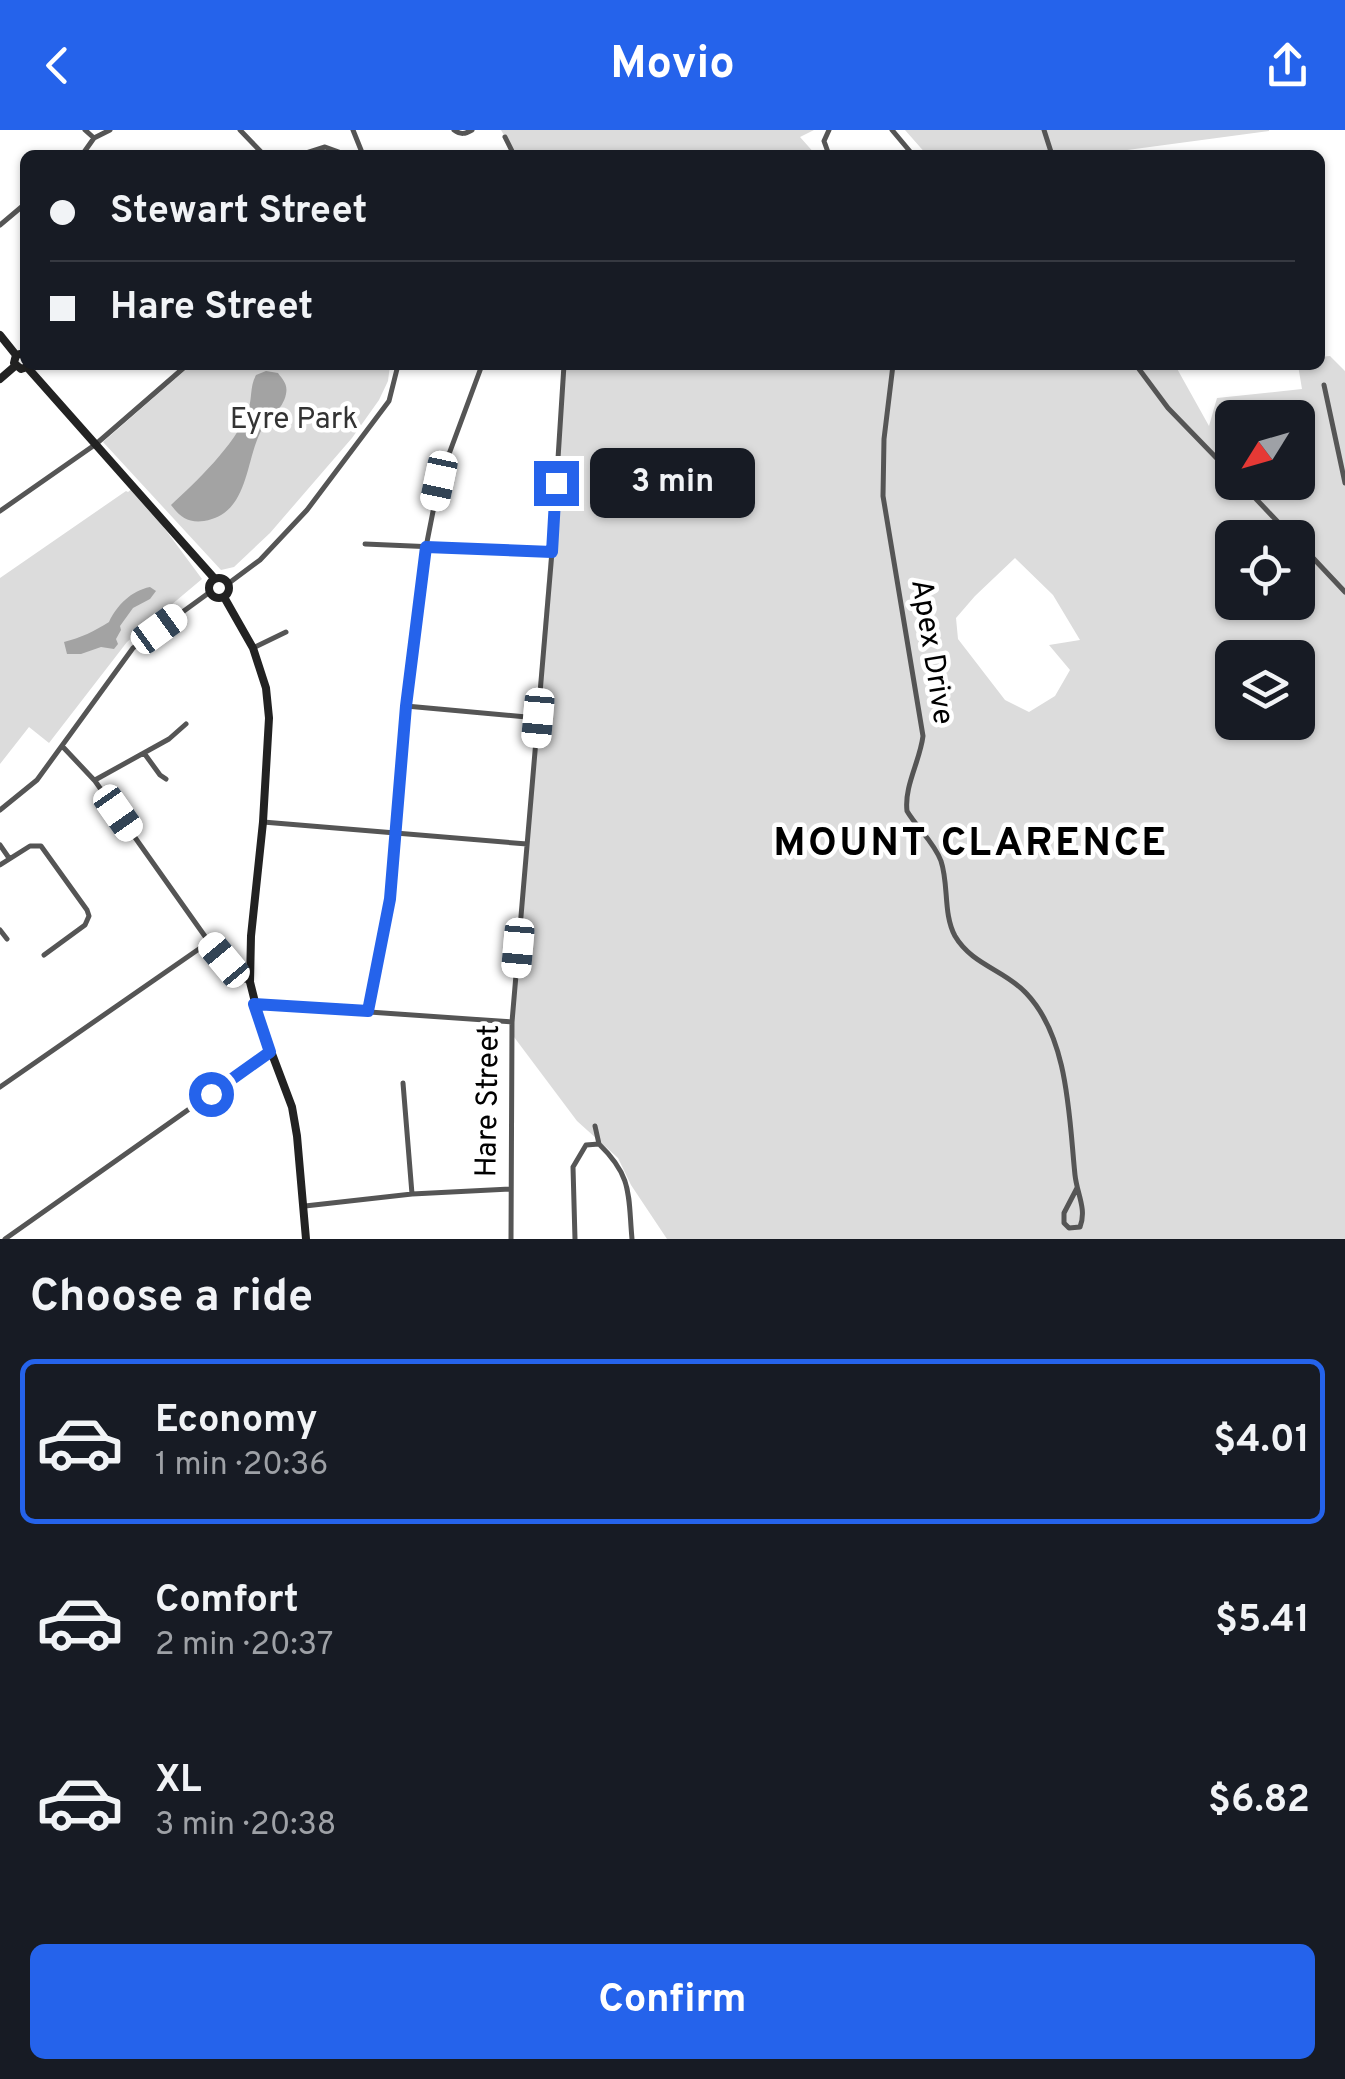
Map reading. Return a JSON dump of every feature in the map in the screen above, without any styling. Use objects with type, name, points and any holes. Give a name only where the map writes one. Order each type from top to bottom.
[{"type":"main road","points":[[0,335],[20,353]]},
{"type":"main road","points":[[20,355],[14,360],[20,368]]},
{"type":"main road","points":[[0,379],[16,366]]},
{"type":"main road","points":[[31,370],[214,578]]},
{"type":"main road","points":[[222,577],[228,582],[230,591],[224,597],[216,598],[210,592],[209,584],[214,578],[222,577]]},
{"type":"main road","points":[[224,597],[254,648],[266,688],[269,718],[250,982],[270,1052],[292,1107],[306,1239]]},
{"type":"street","points":[[85,130],[94,138]]},
{"type":"street","points":[[86,150],[94,138],[110,130]]},
{"type":"street","points":[[240,130],[258,149]]},
{"type":"street","points":[[454,130],[459,134],[472,130]]},
{"type":"street","points":[[892,130],[909,150]]},
{"type":"street","points":[[506,137],[512,150]]},
{"type":"street","points":[[0,226],[20,208]]},
{"type":"street","points":[[0,512],[96,444],[181,370]]},
{"type":"street","points":[[228,582],[260,560],[307,510],[390,401],[397,370]]},
{"type":"street","points":[[368,1011],[390,899],[406,706],[426,547],[439,481],[480,370]]},
{"type":"street","name":"Hare Street","points":[[511,1239],[512,1022],[564,370]]},
{"type":"street","name":"Apex Drive","points":[[892,370],[884,439],[883,496],[923,736],[907,810],[938,855],[950,920],[958,941],[976,960],[1028,994],[1056,1045],[1065,1082],[1083,1218],[1080,1227],[1069,1228],[1064,1223],[1064,1213],[1077,1188]]},
{"type":"street","points":[[1140,370],[1168,408],[1215,456]]},
{"type":"street","points":[[1324,386],[1345,484]]},
{"type":"street","points":[[1257,500],[1276,520]]},
{"type":"street","points":[[366,544],[552,552]]},
{"type":"street","points":[[1315,561],[1345,592]]},
{"type":"street","points":[[0,810],[37,780],[133,648],[210,592]]},
{"type":"street","points":[[254,648],[286,632]]},
{"type":"street","points":[[406,706],[538,718]]},
{"type":"street","points":[[95,781],[169,739],[186,724]]},
{"type":"street","points":[[63,747],[95,781],[209,942],[239,978],[250,982]]},
{"type":"street","points":[[144,753],[166,779]]},
{"type":"street","points":[[263,822],[527,844]]},
{"type":"street","points":[[0,845],[10,858]]},
{"type":"street","points":[[0,865],[30,846],[41,846],[87,910],[85,925],[44,955]]},
{"type":"street","points":[[0,930],[7,938]]},
{"type":"street","points":[[0,1087],[209,942]]},
{"type":"street","points":[[254,1004],[512,1022]]},
{"type":"street","points":[[6,1239],[270,1052]]},
{"type":"street","points":[[402,1083],[412,1194]]},
{"type":"street","points":[[595,1126],[599,1144],[616,1160],[627,1183],[632,1239]]},
{"type":"street","points":[[575,1239],[573,1167],[586,1144],[599,1144]]},
{"type":"street","points":[[302,1206],[412,1194],[511,1189]]},
{"type":"green space","points":[[501,130],[814,130],[800,137],[812,150],[512,150]]},
{"type":"green space","points":[[905,130],[1269,130],[1127,150],[923,150]]},
{"type":"green space","points":[[1325,356],[1330,356],[1345,371],[1345,1239],[667,1239],[618,1158],[577,1121],[511,1033],[564,370],[1178,370],[1209,426],[1215,405],[1215,500],[1315,500],[1315,400],[1217,398],[1302,389],[1299,370],[1325,370]],"holes":[[[1015,558],[1053,595],[1080,640],[1049,645],[1070,670],[1055,696],[1029,712],[1005,700],[958,639],[956,618]]]},
{"type":"green space","name":"Eyre Park","points":[[185,370],[389,370],[379,400],[352,438],[270,533],[234,567],[221,570],[103,442]]},
{"type":"green space","points":[[134,487],[202,579],[127,642],[49,743],[29,727],[0,764],[0,578]]},
{"type":"shaded area","points":[[266,371],[278,373],[286,385],[286,394],[260,433],[237,498],[218,516],[204,521],[185,518],[171,505],[234,438],[249,408],[256,375]]},
{"type":"shaded area","points":[[150,587],[156,591],[133,608],[120,626],[114,649],[101,647],[67,654],[64,642],[109,622],[125,600]]},
{"type":"district","name":"MOUNT CLARENCE","points":[[971,845]]},
{"type":"route","points":[[211,1094],[270,1052],[254,1004],[368,1011],[390,899],[406,706],[426,547],[552,552],[556,483]]}]
